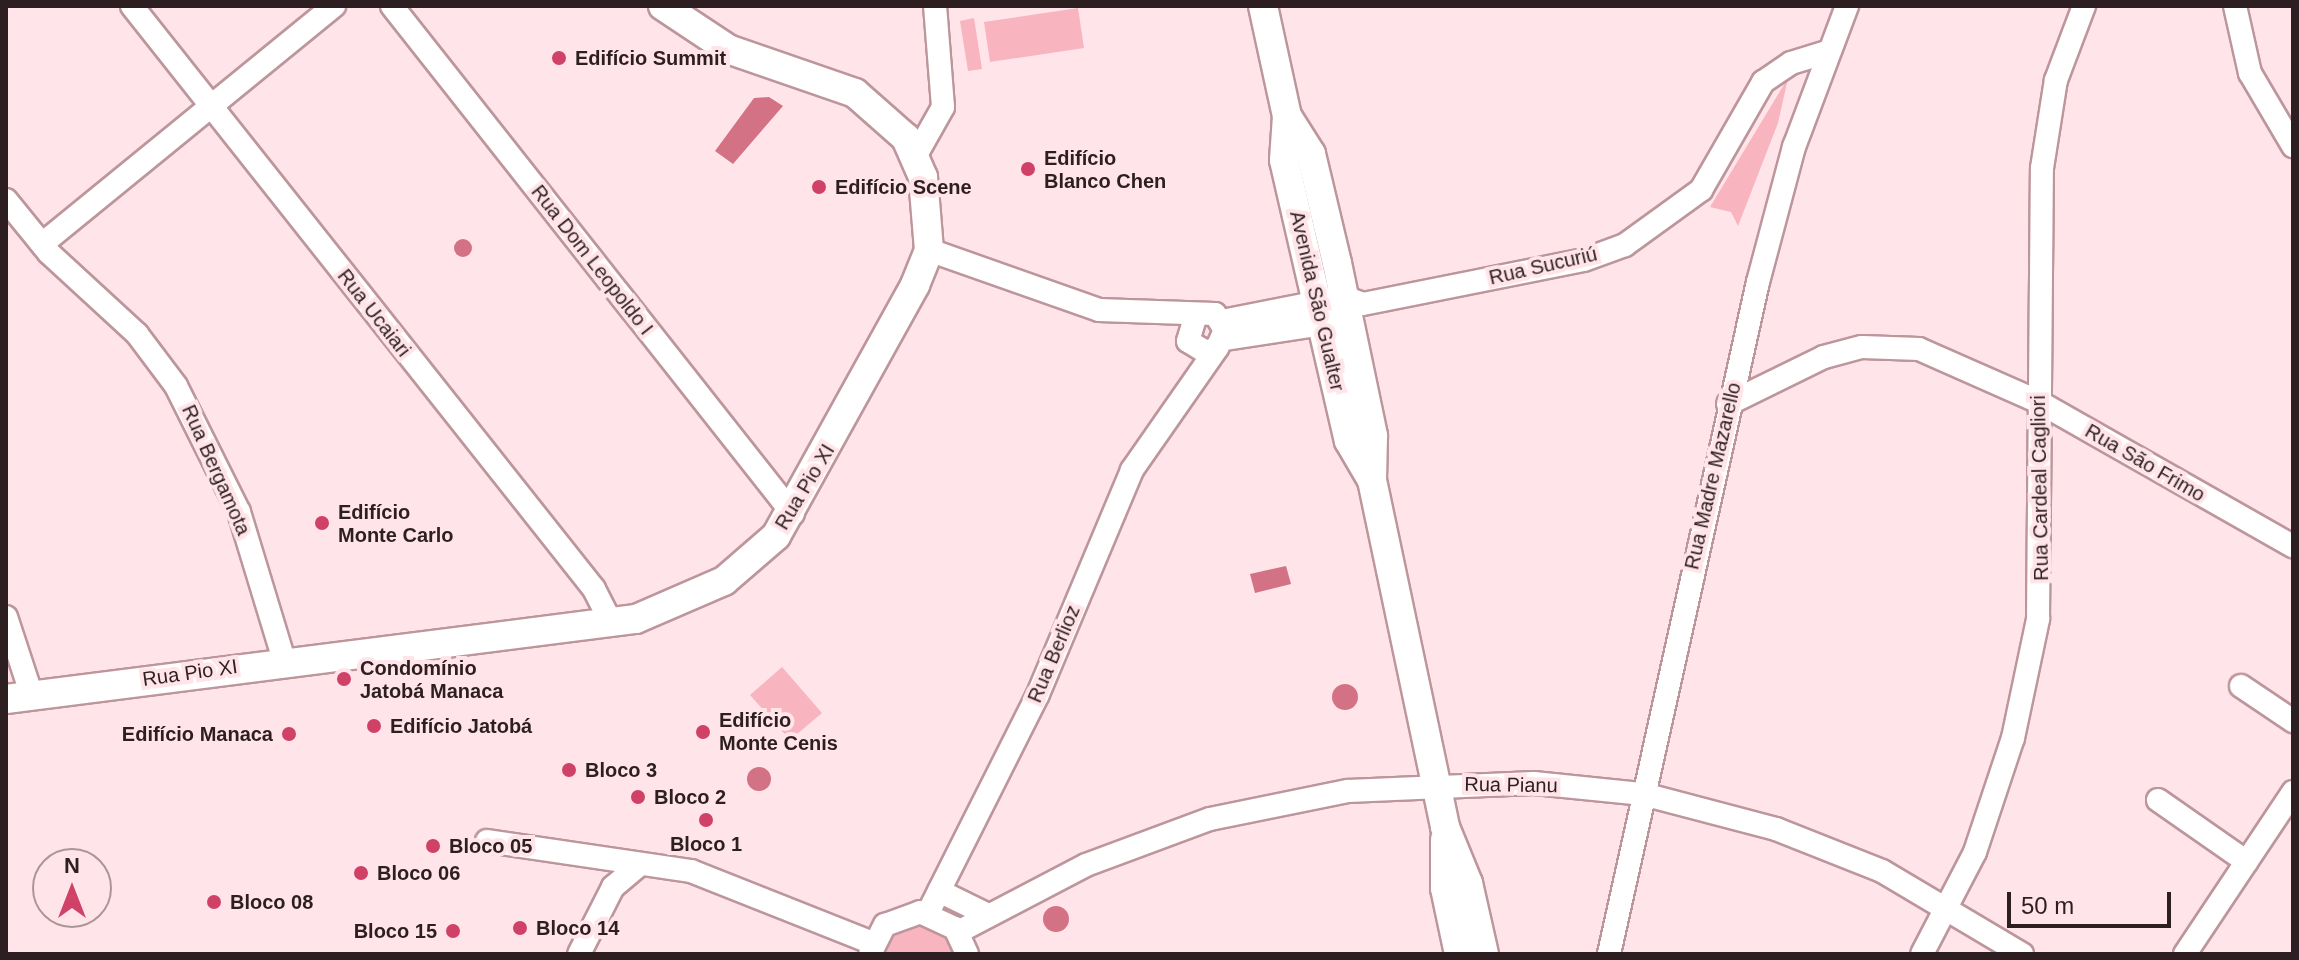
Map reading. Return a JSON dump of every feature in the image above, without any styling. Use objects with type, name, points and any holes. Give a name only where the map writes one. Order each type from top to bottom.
[{"type":"street","name":"Rua Ucaiari","points":[[132,6],[594,589],[611,623]]},
{"type":"street","points":[[42,244],[334,6]]},
{"type":"street","name":"Rua Dom Leopoldo I","points":[[392,6],[793,514]]},
{"type":"street","points":[[663,6],[728,49],[855,93],[892,122],[916,155],[929,250],[1099,310],[1139,316],[1209,340]]},
{"type":"street","points":[[916,155],[943,107],[935,6]]},
{"type":"street","name":"Avenida São Gualter","points":[[1263,6],[1287,116],[1284,160],[1339,310],[1349,441],[1372,480],[1445,827],[1445,888],[1459,954]]},
{"type":"street","name":"Rua Madre Mazarello","points":[[1609,954],[1728,404],[1794,147],[1827,52],[1847,6]]},
{"type":"street","name":"Rua Cardeal Cagliori","points":[[1922,954],[1950,909],[2001,779],[2038,619],[2039,402],[2047,121],[2084,6]]},
{"type":"street","points":[[2235,6],[2250,73],[2293,146]]},
{"type":"street","name":"Rua Sucuriú","points":[[1209,340],[1584,260],[1651,232],[1701,190],[1763,82],[1791,63],[1827,52]]},
{"type":"street","name":"Rua Bergamota","points":[[6,200],[42,244],[137,334],[197,421],[239,512],[284,660]]},
{"type":"street","name":"Rua Pio XI","points":[[19,697],[284,660],[611,623],[656,614],[724,581],[793,514],[929,250]]},
{"type":"street","points":[[1139,316],[1196,314],[1209,340]]},
{"type":"street","name":"Rua Berlioz","points":[[928,913],[1038,694],[1132,470],[1180,397],[1209,340]]},
{"type":"street","name":"Rua São Frimo","points":[[1728,404],[1824,357],[1888,346],[1947,358],[2039,402],[2293,546]]},
{"type":"street","points":[[6,617],[19,697]]},
{"type":"street","points":[[2241,686],[2293,721]]},
{"type":"street","name":"Rua Pianu","points":[[958,932],[1124,848],[1210,819],[1348,791],[1534,783],[1643,794],[1842,854],[1950,909],[2022,954]]},
{"type":"street","points":[[2185,954],[2293,792]]},
{"type":"street","points":[[2158,800],[2247,862]]},
{"type":"street","name":"Avenida São Gualter","points":[[1445,827],[1468,883],[1484,954]]},
{"type":"street","points":[[487,841],[637,867],[691,871],[871,949],[893,919],[928,913],[958,932],[967,954]]},
{"type":"street","points":[[579,954],[613,887],[637,867]]},
{"type":"street","points":[[939,891],[988,915]]},
{"type":"shaded area","points":[[1078,8],[1084,48],[990,62],[984,22]]},
{"type":"shaded area","points":[[974,18],[982,69],[968,71],[960,21]]},
{"type":"shaded area","points":[[1788,78],[1778,123],[1738,226],[1731,212],[1710,207]]},
{"type":"shaded area","points":[[769,97],[783,106],[733,164],[715,151],[754,98]]},
{"type":"shaded area","points":[[463,239],[472,248],[463,257],[454,248]]},
{"type":"shaded area","points":[[1286,566],[1291,584],[1255,593],[1250,574]]},
{"type":"shaded area","points":[[782,667],[822,713],[790,740],[750,695]]},
{"type":"shaded area","points":[[1345,684],[1354,688],[1358,697],[1354,706],[1345,710],[1336,706],[1332,697],[1336,688]]},
{"type":"shaded area","points":[[759,767],[768,770],[771,779],[768,788],[759,791],[750,788],[747,779],[750,770]]},
{"type":"shaded area","points":[[1056,906],[1065,910],[1069,919],[1065,928],[1056,932],[1047,928],[1043,919],[1047,910]]},
{"type":"shaded area","points":[[917,924],[943,934],[954,954],[883,954],[892,936]]},
{"type":"place","name":"Edifício Summit","points":[[559,58]]},
{"type":"place","name":"Edifício Blanco Chen","points":[[1028,169]]},
{"type":"place","name":"Edifício Scene","points":[[819,187]]},
{"type":"place","name":"Edifício Monte Carlo","points":[[322,523]]},
{"type":"place","name":"Condomínio Jatobá Manaca","points":[[344,679]]},
{"type":"place","name":"Edifício Jatobá","points":[[374,726]]},
{"type":"place","name":"Edifício Monte Cenis","points":[[703,732]]},
{"type":"place","name":"Edifício Manaca","points":[[289,734]]},
{"type":"place","name":"Bloco 3","points":[[569,770]]},
{"type":"place","name":"Bloco 2","points":[[638,797]]},
{"type":"place","name":"Bloco 1","points":[[706,820]]},
{"type":"place","name":"Bloco 05","points":[[433,846]]},
{"type":"place","name":"Bloco 06","points":[[361,873]]},
{"type":"place","name":"Bloco 08","points":[[214,902]]},
{"type":"place","name":"Bloco 14","points":[[520,928]]},
{"type":"place","name":"Bloco 15","points":[[453,931]]}]
